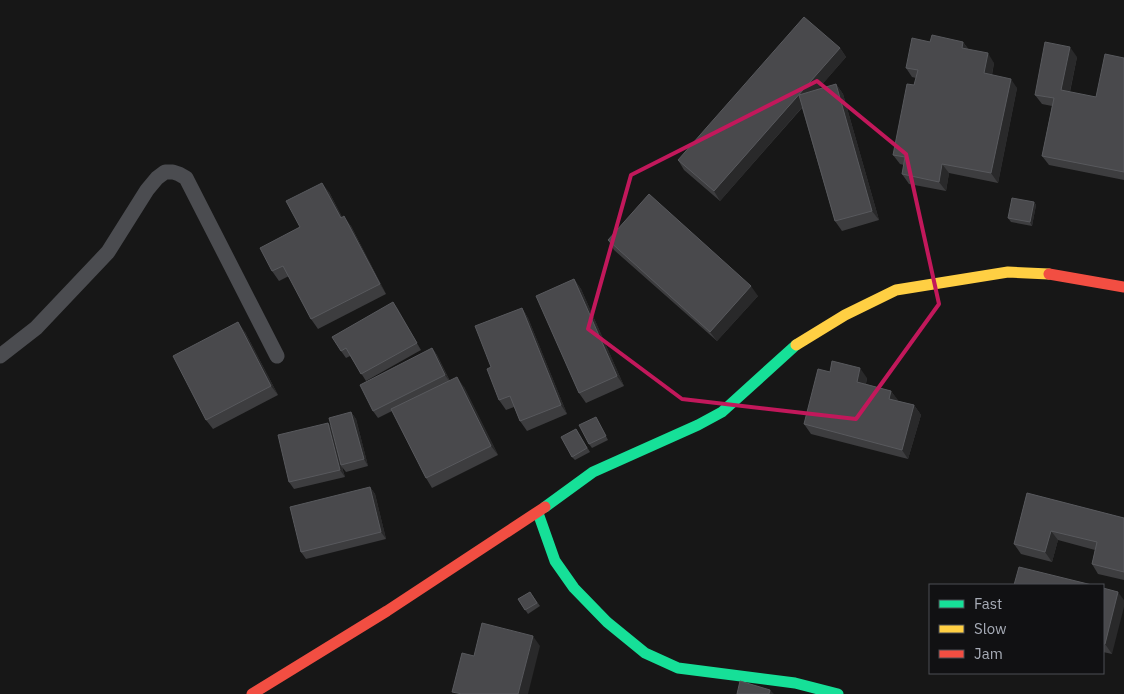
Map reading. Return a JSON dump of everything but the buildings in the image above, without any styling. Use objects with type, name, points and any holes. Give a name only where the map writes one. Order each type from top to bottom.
[{"type":"street","points":[[252,694],[386,612],[538,513],[592,472],[698,425],[722,412],[795,346],[845,314],[896,290],[1008,272],[1043,273],[1124,287]]},
{"type":"street","points":[[538,513],[555,561],[574,588],[607,622],[645,653],[678,668],[796,683],[838,694]]},
{"type":"lane","points":[[0,356],[36,328],[108,252],[147,190],[165,172],[173,172],[186,178],[277,356]]},
{"type":"highlighted area","points":[[817,81],[906,154],[939,304],[856,419],[682,399],[588,329],[631,175]]},
{"type":"traffic: fast","points":[[545,507],[593,472],[698,425],[722,412],[796,345]]},
{"type":"traffic: fast","points":[[538,513],[555,561],[574,588],[607,622],[645,653],[678,668],[795,683],[838,694]]},
{"type":"traffic: slow","points":[[796,345],[845,315],[896,290],[1008,272],[1049,274]]},
{"type":"traffic: jam","points":[[1049,274],[1124,287]]},
{"type":"traffic: jam","points":[[252,694],[387,611],[545,507]]}]
